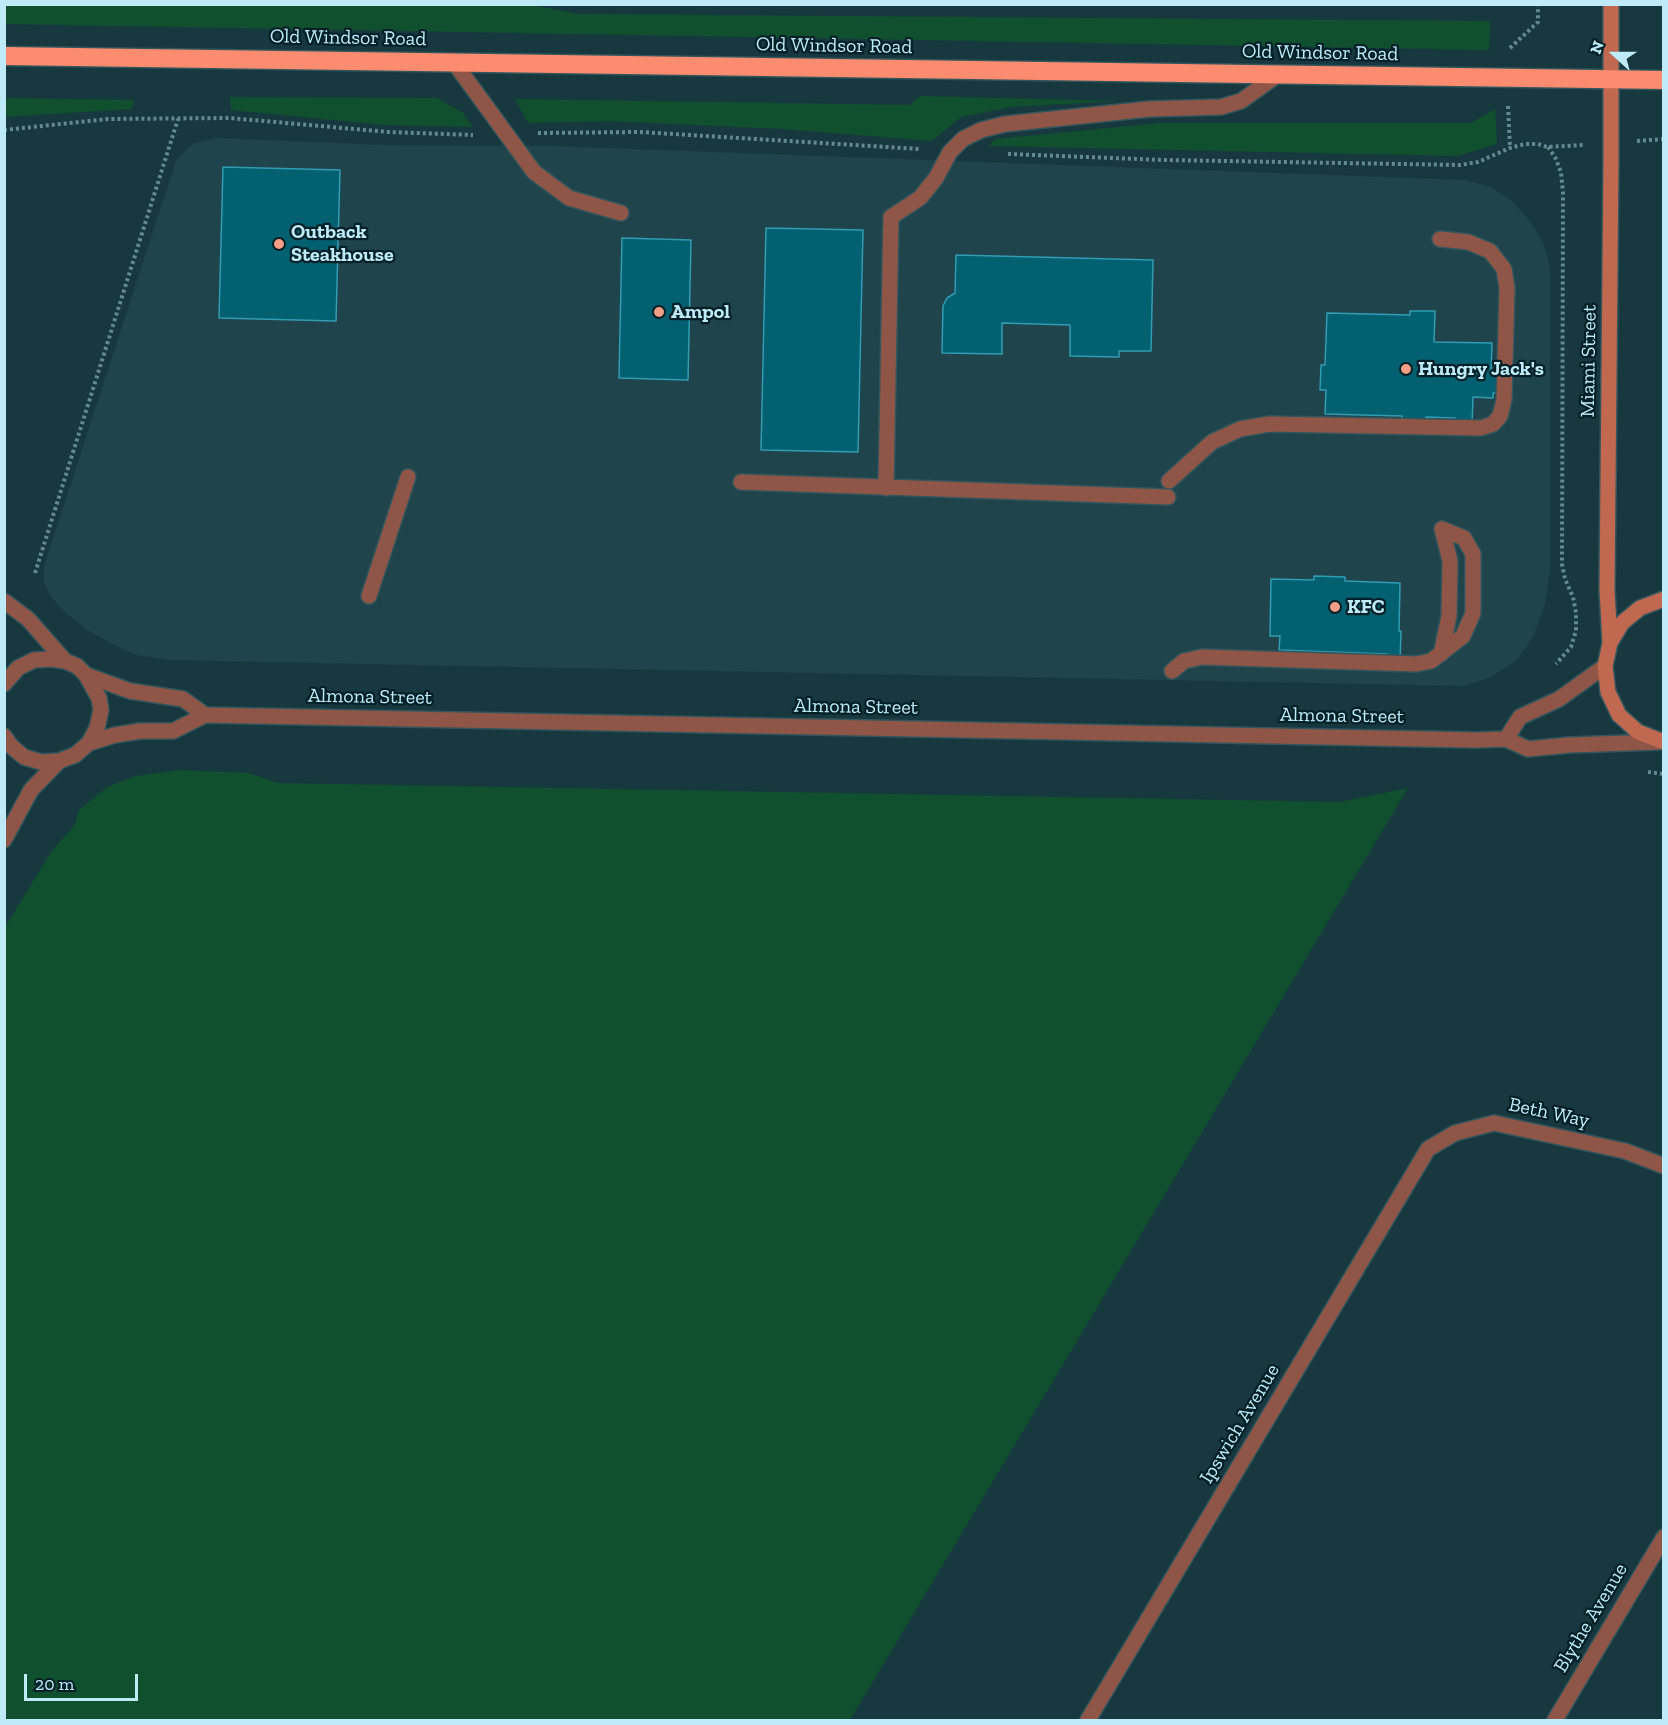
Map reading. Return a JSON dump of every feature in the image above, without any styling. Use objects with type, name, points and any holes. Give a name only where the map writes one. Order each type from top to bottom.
[{"type":"highway","name":"Old Windsor Road","points":[[4,56],[1664,80]]},
{"type":"street","name":"Miami Street","points":[[1610,643],[1607,590],[1611,4]]},
{"type":"street","points":[[453,62],[534,171],[569,198],[621,213]]},
{"type":"street","points":[[886,488],[891,217],[920,198],[936,178],[950,153],[963,139],[981,130],[1005,124],[1149,109],[1221,107],[1241,101],[1279,74]]},
{"type":"street","points":[[741,482],[886,488],[1169,489],[1212,442],[1240,429],[1260,425],[1481,428],[1492,424],[1500,416],[1504,400],[1507,288],[1504,268],[1490,251],[1468,242],[1440,239]]},
{"type":"street","points":[[369,596],[408,477]]},
{"type":"street","points":[[1172,671],[1184,661],[1202,657],[1416,664],[1431,661],[1441,654],[1462,636],[1473,613],[1473,554],[1464,538],[1442,529],[1450,561],[1449,616],[1441,654]]},
{"type":"street","points":[[1661,742],[1638,732],[1619,715],[1608,692],[1605,666],[1610,643],[1622,623],[1640,608],[1664,599]]},
{"type":"street","points":[[4,601],[28,619],[65,661]]},
{"type":"street","points":[[5,678],[34,660],[52,659],[77,666],[86,675],[96,692],[101,710],[97,728],[89,743]]},
{"type":"street","points":[[1506,739],[1520,717],[1559,699],[1605,666]]},
{"type":"street","points":[[86,675],[130,691],[183,699],[206,715]]},
{"type":"street","name":"Almona Street","points":[[4,840],[31,790],[59,761],[75,755],[89,743],[115,735],[140,731],[173,731],[206,715],[1506,739],[1528,749],[1661,742]]},
{"type":"street","points":[[4,736],[11,746],[24,756],[41,762],[59,761]]},
{"type":"street","name":"Beth Way","points":[[1428,1149],[1455,1133],[1494,1123],[1625,1151],[1664,1166]]},
{"type":"street","name":"Ipswich Avenue","points":[[1088,1720],[1428,1149]]},
{"type":"street","name":"Blythe Avenue","points":[[1555,1720],[1664,1537]]},
{"type":"path","points":[[1509,50],[1538,22],[1538,4]]},
{"type":"path","points":[[1508,108],[1510,148]]},
{"type":"path","points":[[4,130],[108,119],[230,118],[388,132],[477,135],[640,132],[950,153]]},
{"type":"path","points":[[35,573],[178,119]]},
{"type":"path","points":[[1001,154],[1164,160],[1460,165],[1478,162],[1510,148],[1538,144],[1547,147],[1565,147]]},
{"type":"path","points":[[1547,147],[1555,157],[1561,172],[1563,192],[1562,564],[1576,613],[1576,631],[1571,646],[1561,660],[1552,667]]},
{"type":"shaded area","points":[[216,138],[384,145],[552,146],[1465,180],[1491,187],[1512,201],[1530,221],[1543,242],[1550,268],[1550,572],[1545,604],[1534,635],[1517,660],[1491,677],[1464,686],[167,660],[136,655],[86,629],[67,614],[50,596],[44,581],[44,566],[176,161],[192,144]]},
{"type":"green space","points":[[5,4],[526,4],[579,14],[1490,21],[1489,50],[5,24]]},
{"type":"green space","points":[[920,96],[1121,101],[1011,107],[961,117],[932,141],[782,129],[609,121],[528,123],[515,99],[910,105]]},
{"type":"green space","points":[[230,97],[437,98],[463,113],[473,127],[384,125],[231,110]]},
{"type":"green space","points":[[5,98],[134,100],[132,109],[5,117]]},
{"type":"green space","points":[[1495,109],[1497,144],[1458,156],[989,146],[995,139],[1161,123],[1471,123]]},
{"type":"green space","points":[[179,770],[248,773],[278,783],[1340,802],[1408,788],[850,1720],[5,1720],[5,927],[53,849],[75,825],[79,810],[107,787],[136,776]]},
{"type":"building","name":"Outback Steakhouse","points":[[223,167],[340,170],[336,321],[219,318]]},
{"type":"building","points":[[766,228],[863,230],[858,452],[761,450]]},
{"type":"building","points":[[622,238],[691,240],[688,380],[619,378]]},
{"type":"building","points":[[956,255],[1153,260],[1151,351],[1119,351],[1119,357],[1070,356],[1070,325],[1002,323],[1002,354],[942,353],[943,306],[947,298],[955,293]]},
{"type":"building","name":"Hungry Jack's","points":[[1410,311],[1435,311],[1434,342],[1492,343],[1491,372],[1501,372],[1500,393],[1493,393],[1493,398],[1473,397],[1472,426],[1455,426],[1455,418],[1426,417],[1425,425],[1402,425],[1402,416],[1325,414],[1326,390],[1320,390],[1321,365],[1325,365],[1327,313],[1410,315]]},
{"type":"building","name":"KFC","points":[[1314,576],[1345,577],[1345,581],[1400,583],[1400,662],[1387,661],[1387,654],[1279,650],[1280,636],[1270,636],[1271,579],[1314,580]]},
{"type":"place","name":"Outback Steakhouse","points":[[279,244]]},
{"type":"place","name":"Ampol","points":[[659,312]]},
{"type":"place","name":"Hungry Jack's","points":[[1406,369]]},
{"type":"place","name":"KFC","points":[[1335,607]]}]
